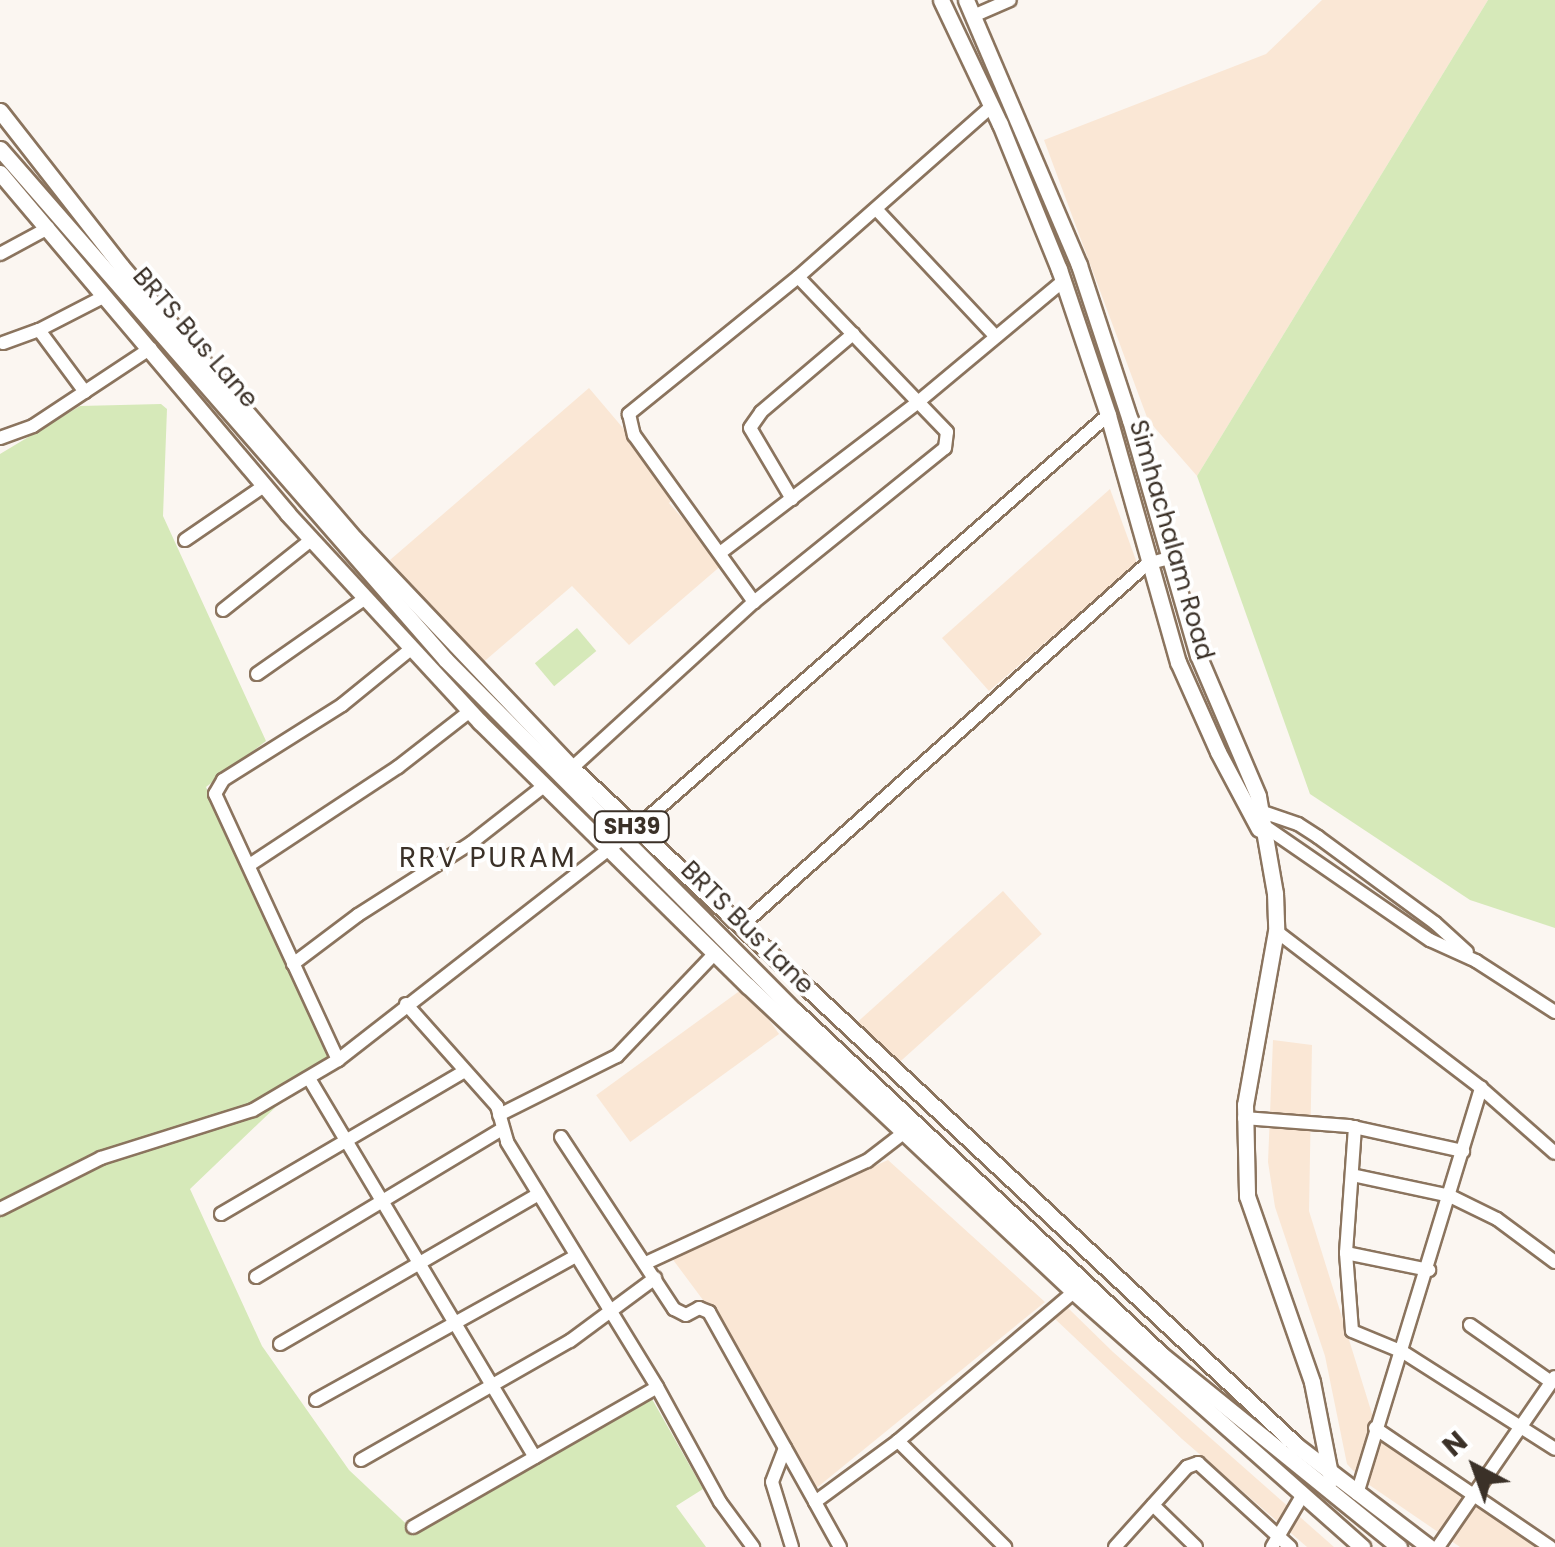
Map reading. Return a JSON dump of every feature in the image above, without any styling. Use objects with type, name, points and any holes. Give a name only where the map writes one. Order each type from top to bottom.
[{"type":"main road","name":"Simhachalam Road","points":[[941,0],[992,107],[1061,275],[1108,415],[1147,564],[1178,662],[1218,752],[1263,826],[1276,931],[1244,1118],[1247,1196],[1306,1363],[1323,1477]]},
{"type":"main road","points":[[966,0],[1079,265],[1204,671],[1263,826]]},
{"type":"main road","points":[[953,26],[973,16]]},
{"type":"main road","name":"SH39","points":[[0,111],[121,266],[354,538],[572,768],[622,839],[715,954],[1074,1292],[1362,1547]]},
{"type":"main road","name":"BRTS Bus Lane","points":[[0,149],[446,660],[794,1011],[1162,1356],[1323,1477],[1400,1547]]},
{"type":"main road","name":"SH39","points":[[0,173],[310,540],[544,786],[740,926],[1323,1477],[1358,1494],[1429,1547]]},
{"type":"main road","points":[[1061,275],[1079,265]]},
{"type":"main road","points":[[1308,1501],[1323,1477]]},
{"type":"street","points":[[973,16],[1010,0]]},
{"type":"street","points":[[754,602],[634,435],[630,414],[798,277],[992,107]]},
{"type":"street","points":[[876,208],[996,337]]},
{"type":"street","points":[[0,254],[48,228]]},
{"type":"street","points":[[720,553],[918,402],[996,337],[1061,275]]},
{"type":"street","points":[[572,768],[754,602],[945,448],[946,432],[798,277]]},
{"type":"street","points":[[3,342],[39,330],[105,296]]},
{"type":"street","points":[[39,330],[85,392]]},
{"type":"street","points":[[792,499],[750,428],[761,412],[854,334]]},
{"type":"street","points":[[0,438],[32,426],[150,348]]},
{"type":"street","points":[[0,1209],[102,1158],[253,1110],[310,1080],[338,1060],[622,839],[1108,415]]},
{"type":"street","points":[[185,540],[264,486]]},
{"type":"street","points":[[223,610],[310,540]]},
{"type":"street","points":[[740,926],[1147,564],[1170,558]]},
{"type":"street","points":[[257,674],[364,599]]},
{"type":"street","points":[[338,1060],[251,864],[218,802],[218,786],[342,704],[411,649]]},
{"type":"street","points":[[251,864],[398,767],[470,712]]},
{"type":"street","points":[[294,964],[358,915],[471,843],[544,786]]},
{"type":"street","points":[[1263,826],[1298,824],[1435,923],[1476,960],[1555,1012]]},
{"type":"street","points":[[1263,826],[1430,940],[1476,960]]},
{"type":"street","points":[[1276,931],[1481,1088],[1555,1153]]},
{"type":"street","points":[[499,1115],[617,1056],[715,954]]},
{"type":"street","points":[[406,1004],[493,1100],[501,1130],[656,1387],[711,1488],[754,1547]]},
{"type":"street","points":[[221,1214],[464,1072]]},
{"type":"street","points":[[310,1080],[534,1457]]},
{"type":"street","points":[[1358,1494],[1375,1428],[1429,1270],[1481,1088]]},
{"type":"street","points":[[1244,1118],[1356,1127],[1463,1151]]},
{"type":"street","points":[[1356,1127],[1346,1252],[1352,1331],[1403,1352],[1555,1450]]},
{"type":"street","points":[[256,1277],[501,1130]]},
{"type":"street","points":[[646,1264],[868,1161],[906,1132]]},
{"type":"street","points":[[561,1136],[680,1314],[699,1308],[709,1312],[840,1547]]},
{"type":"street","points":[[1352,1175],[1450,1196],[1496,1219],[1555,1262]]},
{"type":"street","points":[[280,1344],[540,1194]]},
{"type":"street","points":[[1346,1252],[1429,1270]]},
{"type":"street","points":[[316,1400],[576,1256]]},
{"type":"street","points":[[361,1460],[611,1314],[656,1278]]},
{"type":"street","points":[[816,1502],[898,1441],[1074,1292]]},
{"type":"street","points":[[1438,1547],[1553,1379],[1470,1325]]},
{"type":"street","points":[[413,1528],[656,1387]]},
{"type":"street","points":[[1375,1428],[1550,1547]]},
{"type":"street","points":[[898,1441],[1004,1547]]},
{"type":"street","points":[[785,1448],[772,1482],[792,1547]]},
{"type":"street","points":[[1115,1547],[1188,1467],[1198,1463],[1281,1544],[1308,1501]]},
{"type":"street","points":[[1153,1505],[1196,1547]]},
{"type":"shaded area","points":[[1322,0],[1488,0],[1197,476],[1148,420],[1044,140],[1266,54]]},
{"type":"shaded area","points":[[589,388],[679,494],[669,503],[723,564],[629,645],[572,586],[480,665],[390,560]]},
{"type":"shaded area","points":[[1110,489],[1137,563],[989,691],[942,638]]},
{"type":"shaded area","points":[[1003,891],[1042,934],[892,1069],[854,1025]]},
{"type":"shaded area","points":[[745,987],[779,1034],[630,1142],[596,1095]]},
{"type":"shaded area","points":[[1273,1040],[1312,1045],[1309,1211],[1378,1433],[1546,1547],[1460,1547],[1362,1480],[1347,1464],[1325,1356],[1275,1207],[1268,1162]]},
{"type":"shaded area","points":[[888,1160],[1045,1302],[814,1490],[703,1300],[671,1257]]},
{"type":"shaded area","points":[[1067,1307],[1334,1547],[1307,1547],[1182,1439],[1054,1318]]},
{"type":"green space","points":[[1488,0],[1555,0],[1555,928],[1470,900],[1310,794],[1197,476]]},
{"type":"green space","points":[[161,404],[167,409],[163,516],[266,741],[206,787],[328,1057],[190,1189],[262,1346],[349,1470],[417,1534],[652,1399],[703,1489],[676,1506],[706,1547],[0,1547],[0,454],[80,406]]},
{"type":"green space","points":[[577,628],[596,651],[554,686],[535,663]]},
{"type":"district","name":"RRV PURAM","points":[[488,858]]}]
